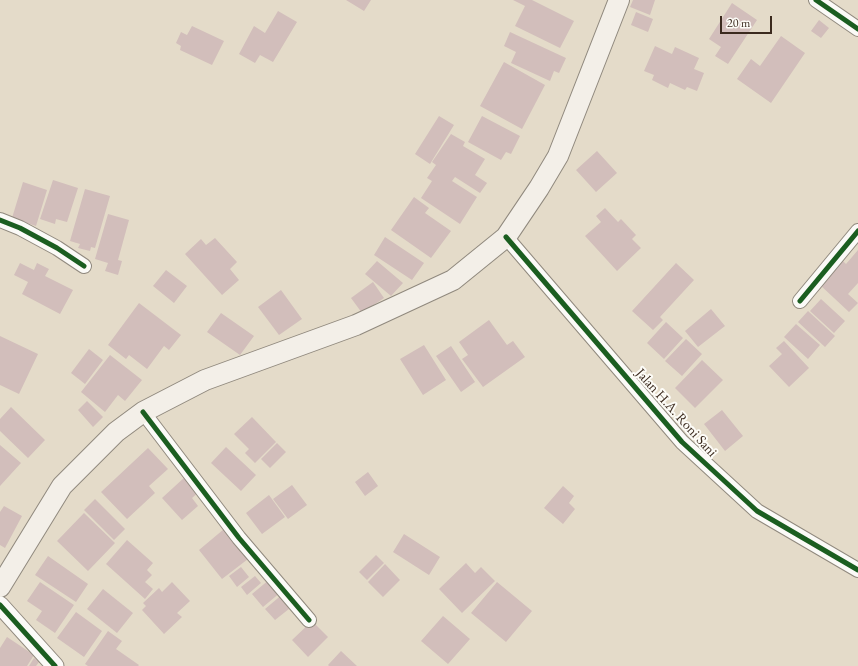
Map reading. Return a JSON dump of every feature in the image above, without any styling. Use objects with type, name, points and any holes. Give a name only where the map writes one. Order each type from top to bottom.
[{"type":"main road","points":[[0,587],[62,486],[116,432],[143,412],[205,380],[356,325],[453,280],[506,237],[539,188],[558,156],[620,0]]},
{"type":"street","points":[[816,0],[858,29]]},
{"type":"street","points":[[0,220],[20,228],[57,248],[84,266]]},
{"type":"street","points":[[800,301],[858,231]]},
{"type":"street","name":"Jalan H.A. Roni Sani","points":[[506,237],[682,442],[757,511],[858,570]]},
{"type":"street","points":[[143,412],[240,538],[309,620]]},
{"type":"street","points":[[0,605],[55,666]]},
{"type":"building","points":[[346,0],[371,0],[364,11]]},
{"type":"building","points":[[513,0],[532,0],[574,21],[560,48],[515,26],[525,6]]},
{"type":"building","points":[[633,0],[655,0],[650,15],[630,7]]},
{"type":"building","points":[[732,3],[757,20],[728,64],[715,56],[721,47],[709,39]]},
{"type":"building","points":[[278,11],[297,22],[273,62],[260,55],[255,63],[239,54],[254,26],[265,33]]},
{"type":"building","points":[[636,12],[653,19],[648,32],[631,25]]},
{"type":"building","points":[[819,20],[829,28],[821,38],[811,31]]},
{"type":"building","points":[[192,26],[224,41],[212,65],[180,50],[181,46],[176,43],[181,32],[187,35]]},
{"type":"building","points":[[510,32],[566,58],[559,73],[554,71],[550,81],[511,63],[516,52],[504,46]]},
{"type":"building","points":[[781,36],[805,53],[771,103],[737,79],[751,59],[760,66]]},
{"type":"building","points":[[655,46],[672,54],[675,47],[699,58],[694,69],[704,73],[697,91],[687,87],[685,90],[670,83],[668,88],[652,80],[654,75],[644,71]]},
{"type":"building","points":[[504,62],[545,85],[522,129],[480,106]]},
{"type":"building","points":[[439,116],[454,125],[430,164],[415,154]]},
{"type":"building","points":[[482,116],[520,136],[511,154],[506,152],[501,160],[468,142]]},
{"type":"building","points":[[451,134],[465,142],[463,146],[485,159],[475,175],[487,183],[480,193],[455,177],[452,181],[477,197],[460,224],[421,198],[432,181],[427,178],[436,165],[432,162]]},
{"type":"building","points":[[597,151],[617,173],[596,192],[576,170]]},
{"type":"building","points":[[53,180],[78,188],[67,222],[56,219],[55,224],[40,219]]},
{"type":"building","points":[[23,182],[47,190],[36,226],[12,218]]},
{"type":"building","points":[[85,189],[110,196],[95,248],[91,247],[90,251],[78,248],[80,244],[70,241]]},
{"type":"building","points":[[414,197],[429,208],[425,213],[451,231],[431,258],[391,230]]},
{"type":"building","points":[[605,208],[618,222],[621,219],[636,235],[632,239],[641,248],[617,271],[585,236],[601,222],[596,216]]},
{"type":"building","points":[[108,214],[129,220],[118,260],[122,261],[118,275],[105,271],[108,263],[95,259]]},
{"type":"building","points":[[385,237],[424,263],[412,280],[374,255]]},
{"type":"building","points":[[215,238],[237,262],[230,269],[239,280],[222,295],[185,254],[201,239],[206,245]]},
{"type":"building","points":[[858,250],[858,283],[848,294],[858,303],[849,312],[819,284],[841,259],[846,264]]},
{"type":"building","points":[[377,261],[403,283],[391,296],[365,274]]},
{"type":"building","points":[[20,263],[34,270],[37,263],[49,269],[45,276],[73,290],[60,314],[22,294],[28,282],[14,275]]},
{"type":"building","points":[[676,263],[694,280],[660,317],[663,320],[653,330],[632,311]]},
{"type":"building","points":[[166,270],[187,286],[174,303],[153,286]]},
{"type":"building","points":[[373,282],[384,298],[362,313],[351,298]]},
{"type":"building","points":[[281,290],[302,319],[279,335],[258,307]]},
{"type":"building","points":[[821,299],[845,321],[834,333],[810,311]]},
{"type":"building","points":[[139,303],[181,335],[169,350],[164,346],[147,369],[129,355],[126,359],[108,345]]},
{"type":"building","points":[[711,309],[725,326],[698,347],[685,331]]},
{"type":"building","points":[[808,311],[835,336],[825,347],[798,322]]},
{"type":"building","points":[[221,313],[254,336],[240,355],[207,332]]},
{"type":"building","points":[[489,320],[507,345],[513,341],[525,357],[483,387],[462,359],[468,355],[459,342]]},
{"type":"building","points":[[666,322],[683,338],[664,359],[647,343]]},
{"type":"building","points":[[796,324],[820,345],[808,359],[784,337]]},
{"type":"building","points":[[0,336],[38,354],[19,394],[0,385]]},
{"type":"building","points":[[686,339],[702,354],[682,376],[665,361]]},
{"type":"building","points":[[784,341],[809,368],[789,387],[769,366],[782,354],[776,348]]},
{"type":"building","points":[[424,345],[446,380],[423,395],[400,359]]},
{"type":"building","points":[[451,346],[475,382],[461,392],[436,356]]},
{"type":"building","points":[[89,349],[103,360],[85,384],[71,373]]},
{"type":"building","points":[[110,355],[142,380],[125,401],[118,395],[105,412],[81,392]]},
{"type":"building","points":[[702,360],[723,380],[695,408],[675,388]]},
{"type":"building","points":[[87,401],[103,417],[93,427],[78,410]]},
{"type":"building","points":[[11,407],[45,440],[28,458],[0,431],[0,419]]},
{"type":"building","points":[[722,410],[743,436],[725,451],[704,424]]},
{"type":"building","points":[[252,417],[276,442],[255,463],[245,453],[249,449],[234,434]]},
{"type":"building","points":[[277,443],[286,452],[270,468],[261,459]]},
{"type":"building","points":[[0,445],[21,463],[0,486]]},
{"type":"building","points":[[226,447],[256,475],[241,491],[211,463]]},
{"type":"building","points":[[148,448],[168,469],[149,486],[155,493],[127,519],[101,492]]},
{"type":"building","points":[[368,472],[378,486],[365,496],[355,482]]},
{"type":"building","points":[[186,476],[200,491],[192,498],[198,506],[182,520],[162,498]]},
{"type":"building","points":[[292,485],[307,505],[288,519],[273,499]]},
{"type":"building","points":[[563,486],[574,496],[569,503],[575,509],[563,524],[544,508]]},
{"type":"building","points":[[269,495],[285,517],[262,534],[246,513]]},
{"type":"building","points":[[95,499],[125,529],[114,540],[84,510]]},
{"type":"building","points":[[4,506],[22,516],[5,548],[0,545],[0,512]]},
{"type":"building","points":[[84,513],[115,543],[88,571],[57,541]]},
{"type":"building","points":[[224,529],[248,559],[222,579],[199,550]]},
{"type":"building","points":[[404,534],[440,557],[429,575],[393,552]]},
{"type":"building","points":[[127,540],[153,563],[147,570],[152,575],[145,582],[153,589],[145,599],[106,564]]},
{"type":"building","points":[[376,555],[384,563],[367,580],[359,572]]},
{"type":"building","points":[[48,556],[88,584],[76,602],[35,575]]},
{"type":"building","points":[[466,563],[475,573],[481,567],[495,581],[462,613],[439,589]]},
{"type":"building","points":[[385,564],[400,580],[383,597],[368,582]]},
{"type":"building","points":[[241,567],[249,577],[237,587],[229,576]]},
{"type":"building","points":[[255,576],[261,583],[247,595],[241,587]]},
{"type":"building","points":[[270,579],[281,592],[263,607],[252,594]]},
{"type":"building","points":[[40,582],[74,605],[55,633],[36,620],[42,611],[27,601]]},
{"type":"building","points":[[172,582],[190,601],[177,613],[182,617],[164,634],[142,610],[146,606],[143,603],[159,588],[162,592]]},
{"type":"building","points":[[497,582],[532,611],[506,642],[471,613]]},
{"type":"building","points":[[103,589],[133,613],[117,633],[87,609]]},
{"type":"building","points":[[284,593],[294,605],[275,620],[265,609]]},
{"type":"building","points":[[76,612],[102,631],[84,657],[57,638]]},
{"type":"building","points":[[443,616],[470,639],[448,664],[421,641]]},
{"type":"building","points":[[312,621],[328,637],[308,657],[292,640]]},
{"type":"building","points":[[108,631],[122,641],[116,649],[139,665],[138,666],[88,666],[85,664]]},
{"type":"building","points":[[7,637],[34,655],[27,666],[0,666],[0,648]]},
{"type":"building","points":[[341,651],[357,666],[329,666],[328,665]]},
{"type":"building","points":[[34,658],[39,662],[36,666],[29,666]]},
{"type":"cycle path","points":[[816,0],[858,29]]},
{"type":"cycle path","points":[[0,220],[20,228],[57,248],[84,266]]},
{"type":"cycle path","points":[[800,301],[858,231]]},
{"type":"cycle path","points":[[506,237],[682,442],[757,511],[858,570]]},
{"type":"cycle path","points":[[143,412],[239,538],[309,620]]},
{"type":"cycle path","points":[[0,605],[55,666]]}]
